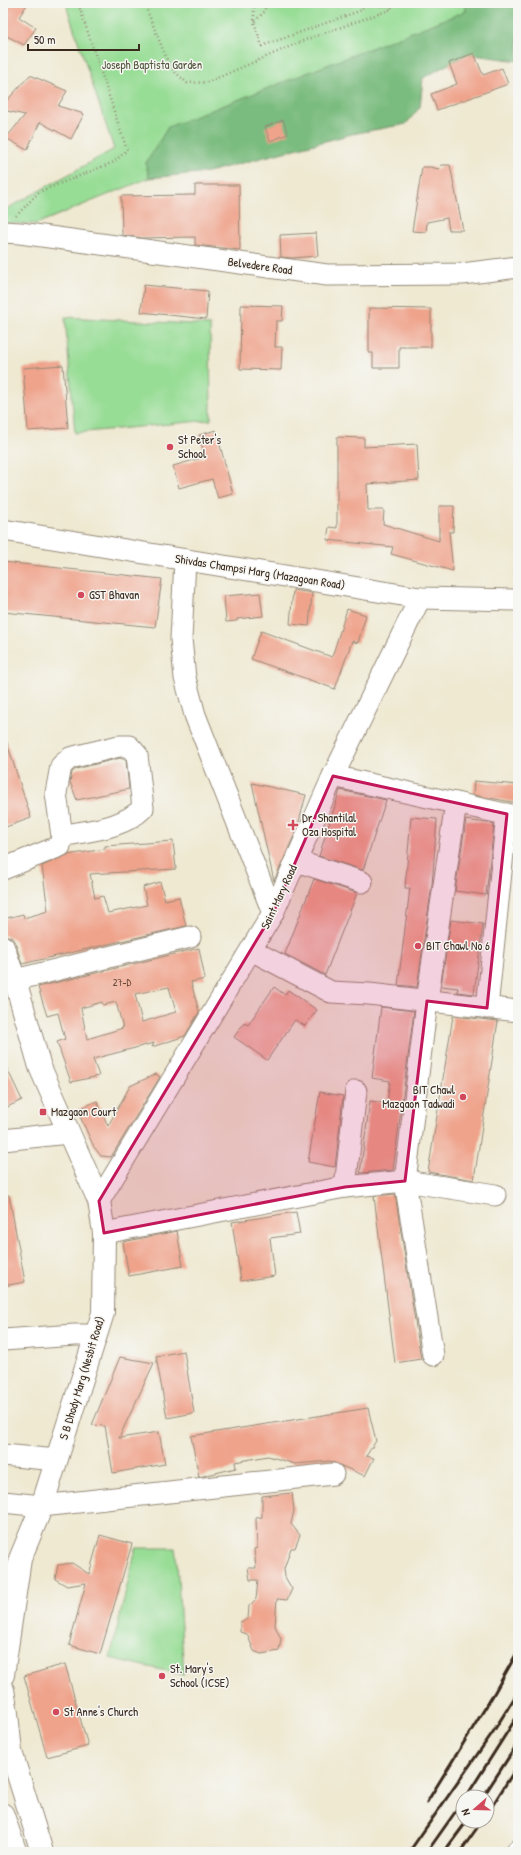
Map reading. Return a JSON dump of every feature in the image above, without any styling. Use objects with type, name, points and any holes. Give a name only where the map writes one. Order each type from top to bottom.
[{"type":"main road","name":"S B Dhody Marg (Nesbit Road)","points":[[3,947],[15,980],[40,1066],[98,1201],[104,1233],[103,1314],[42,1506],[20,1559],[3,1675]]},
{"type":"main road","points":[[3,1690],[7,1755],[42,1852]]},
{"type":"street","name":"Belvedere Road","points":[[4,232],[327,275],[462,274],[518,267]]},
{"type":"street","name":"Shivdas Champsi Marg (Mazagoan Road)","points":[[3,530],[420,598],[518,600]]},
{"type":"street","points":[[185,560],[181,639],[184,678],[195,715],[273,913]]},
{"type":"street","name":"Saint Mary Road","points":[[98,1201],[273,913],[333,776],[420,598]]},
{"type":"street","points":[[3,869],[60,846],[62,836],[56,793],[61,766],[70,758],[119,746],[129,746],[137,755],[143,808],[135,817],[122,824],[62,836]]},
{"type":"street","points":[[333,776],[513,815],[487,1008]]},
{"type":"street","points":[[433,1355],[405,1181],[427,1001],[456,803]]},
{"type":"street","points":[[296,861],[362,882]]},
{"type":"street","points":[[15,980],[190,937]]},
{"type":"street","points":[[251,950],[331,992],[369,994],[518,1011]]},
{"type":"street","points":[[345,1187],[356,1092]]},
{"type":"street","points":[[3,1140],[68,1134]]},
{"type":"street","points":[[104,1233],[345,1187],[405,1181],[495,1195]]},
{"type":"street","points":[[3,1340],[96,1335]]},
{"type":"street","points":[[3,1455],[57,1460]]},
{"type":"street","points":[[3,1502],[42,1506],[333,1474]]},
{"type":"street","points":[[3,1814],[16,1852]]},
{"type":"path","points":[[4,232],[8,224],[39,192],[114,162],[126,150],[78,3]]},
{"type":"path","points":[[144,3],[168,62],[175,72],[187,82],[208,82],[305,40],[392,9],[389,3]]},
{"type":"path","points":[[254,3],[254,22],[262,46],[362,10],[364,3]]},
{"type":"path","points":[[254,22],[266,11],[265,3]]},
{"type":"highlighted area","points":[[333,776],[507,814],[487,1008],[427,1001],[405,1181],[345,1187],[104,1233],[99,1201],[273,913]]},
{"type":"green space","name":"Joseph Baptista Garden","points":[[69,3],[465,3],[467,11],[146,162],[149,178],[36,224],[3,223],[3,211],[114,149],[67,8]]},
{"type":"green space","points":[[465,3],[518,3],[518,61],[467,54],[423,78],[420,107],[406,124],[352,134],[208,172],[149,178],[146,163],[168,127],[466,11]]},
{"type":"green space","points":[[65,317],[210,325],[211,420],[75,433]]},
{"type":"green space","points":[[136,1548],[175,1548],[184,1675],[110,1658]]},
{"type":"building","points":[[3,3],[28,3],[19,17],[36,28],[24,45],[3,34]]},
{"type":"building","points":[[474,53],[483,75],[502,68],[508,84],[437,110],[431,94],[457,84],[449,63]]},
{"type":"building","points":[[30,75],[67,91],[58,106],[84,114],[71,139],[40,122],[27,150],[6,138],[25,115],[3,110],[3,105]]},
{"type":"building","points":[[283,120],[288,134],[270,141],[265,127]]},
{"type":"building","points":[[442,165],[450,165],[463,230],[449,230],[447,218],[427,222],[426,232],[412,231],[422,167],[438,169]]},
{"type":"building","points":[[195,185],[239,185],[240,250],[195,245],[195,237],[142,238],[122,235],[121,196],[195,195]]},
{"type":"building","points":[[316,233],[318,256],[292,258],[281,257],[280,235]]},
{"type":"building","points":[[144,285],[208,291],[206,319],[141,312]]},
{"type":"building","points":[[241,305],[283,306],[282,321],[276,321],[275,347],[282,347],[281,370],[240,369]]},
{"type":"building","points":[[369,308],[431,309],[431,347],[399,347],[399,368],[373,368],[373,353],[369,353]]},
{"type":"building","points":[[63,365],[68,428],[28,431],[23,368]]},
{"type":"building","points":[[216,430],[233,494],[218,498],[212,479],[179,488],[173,466],[205,457],[199,435]]},
{"type":"building","points":[[337,437],[364,438],[364,447],[417,444],[419,480],[367,484],[368,510],[384,510],[383,524],[439,541],[439,506],[454,506],[453,532],[449,532],[453,571],[391,554],[393,547],[327,540],[329,527],[337,528]]},
{"type":"building","name":"GST Bhavan","points":[[3,562],[162,579],[155,627],[3,612]]},
{"type":"building","points":[[293,590],[312,593],[309,626],[290,624]]},
{"type":"building","points":[[260,593],[263,616],[237,619],[237,621],[226,622],[224,596]]},
{"type":"building","points":[[347,609],[366,615],[358,643],[352,641],[335,689],[251,659],[261,631],[332,657]]},
{"type":"building","points":[[3,740],[6,740],[31,818],[3,828]]},
{"type":"building","points":[[120,758],[126,760],[129,789],[77,800],[70,782],[72,772],[76,769]]},
{"type":"building","points":[[474,781],[518,785],[518,803],[473,795]]},
{"type":"building","points":[[252,783],[306,795],[297,829],[274,881]]},
{"type":"building","points":[[340,790],[386,800],[363,870],[319,856]]},
{"type":"building","points":[[411,817],[437,819],[432,885],[417,987],[398,985],[410,888],[405,888]]},
{"type":"building","points":[[466,820],[494,824],[486,895],[455,891]]},
{"type":"building","points":[[173,841],[176,869],[90,874],[95,898],[103,896],[108,913],[147,905],[143,887],[160,882],[165,900],[179,897],[186,926],[22,964],[15,942],[11,937],[3,935],[3,919],[23,914],[24,918],[48,911],[42,866],[67,855],[105,849],[105,846]]},
{"type":"building","points":[[314,879],[357,893],[325,975],[285,954]]},
{"type":"building","points":[[451,920],[483,924],[474,994],[457,992],[458,988],[441,986]]},
{"type":"building","points":[[199,948],[205,979],[191,982],[199,1012],[185,1036],[152,1047],[154,1043],[93,1059],[99,1076],[71,1082],[57,1042],[65,1039],[58,1013],[47,1016],[38,987]],"holes":[[[169,987],[176,1012],[142,1022],[135,994]],[[102,1002],[103,1005],[116,1002],[123,1028],[87,1039],[81,1008]]]},
{"type":"building","points":[[274,987],[285,995],[288,990],[317,1010],[305,1026],[295,1020],[267,1060],[234,1037],[244,1023],[248,1025]]},
{"type":"building","points":[[381,1007],[414,1011],[393,1170],[360,1173],[370,1101],[387,1103],[390,1081],[372,1078]]},
{"type":"building","name":"BIT Chawl Mazgaon Tadwadi","points":[[453,1016],[498,1021],[474,1180],[428,1172]]},
{"type":"building","points":[[3,1060],[22,1100],[3,1109]]},
{"type":"building","points":[[156,1074],[160,1077],[111,1157],[101,1156],[94,1147],[77,1110],[97,1101],[108,1126],[130,1086]]},
{"type":"building","points":[[320,1092],[343,1096],[335,1167],[308,1162]]},
{"type":"building","points":[[395,1194],[421,1359],[395,1363],[374,1196]]},
{"type":"building","points":[[9,1195],[25,1282],[3,1286],[3,1196]]},
{"type":"building","points":[[296,1212],[300,1234],[270,1238],[275,1276],[241,1281],[232,1222]]},
{"type":"building","points":[[177,1231],[183,1266],[129,1276],[123,1242]]},
{"type":"building","points":[[184,1351],[194,1413],[167,1418],[156,1356]]},
{"type":"building","points":[[120,1357],[154,1363],[119,1438],[159,1432],[165,1464],[113,1473],[105,1426],[92,1425]]},
{"type":"building","points":[[368,1408],[376,1441],[366,1456],[374,1458],[365,1476],[330,1461],[295,1464],[268,1456],[235,1462],[236,1468],[199,1477],[191,1436]]},
{"type":"building","points":[[292,1493],[294,1510],[291,1524],[300,1535],[295,1548],[291,1548],[284,1569],[285,1577],[292,1589],[287,1600],[277,1599],[275,1626],[281,1639],[279,1651],[261,1654],[254,1651],[247,1634],[240,1632],[240,1622],[248,1619],[249,1606],[256,1599],[258,1580],[250,1580],[248,1568],[256,1568],[254,1549],[257,1548],[256,1518],[262,1517],[262,1496]]},
{"type":"building","points":[[100,1535],[132,1544],[100,1654],[69,1645],[86,1583],[67,1586],[55,1579],[58,1565],[72,1563],[89,1574]]},
{"type":"building","name":"St Anne's Church","points":[[65,1664],[88,1746],[47,1757],[24,1676]]},
{"type":"railway","points":[[427,1802],[492,1697],[518,1651]]},
{"type":"railway","points":[[409,1852],[493,1732],[518,1692]]},
{"type":"railway","points":[[471,1789],[518,1715]]},
{"type":"railway","points":[[488,1789],[518,1743]]},
{"type":"railway","points":[[495,1801],[518,1765]]},
{"type":"railway","points":[[427,1852],[455,1812]]},
{"type":"railway","points":[[444,1852],[461,1829]]},
{"type":"railway","points":[[460,1852],[476,1829]]},
{"type":"place","name":"St Peter's School","points":[[170,447]]},
{"type":"place","name":"GST Bhavan","points":[[81,595]]},
{"type":"place","name":"Dr. Shantilal Oza Hospital","points":[[293,825]]},
{"type":"place","name":"BIT Chawl No 6","points":[[418,946]]},
{"type":"place","name":"BIT Chawl Mazgaon Tadwadi","points":[[463,1097]]},
{"type":"place","name":"Mazgaon Court","points":[[43,1112]]},
{"type":"place","name":"St. Mary's School (ICSE)","points":[[162,1676]]},
{"type":"place","name":"St Anne's Church","points":[[56,1712]]}]
